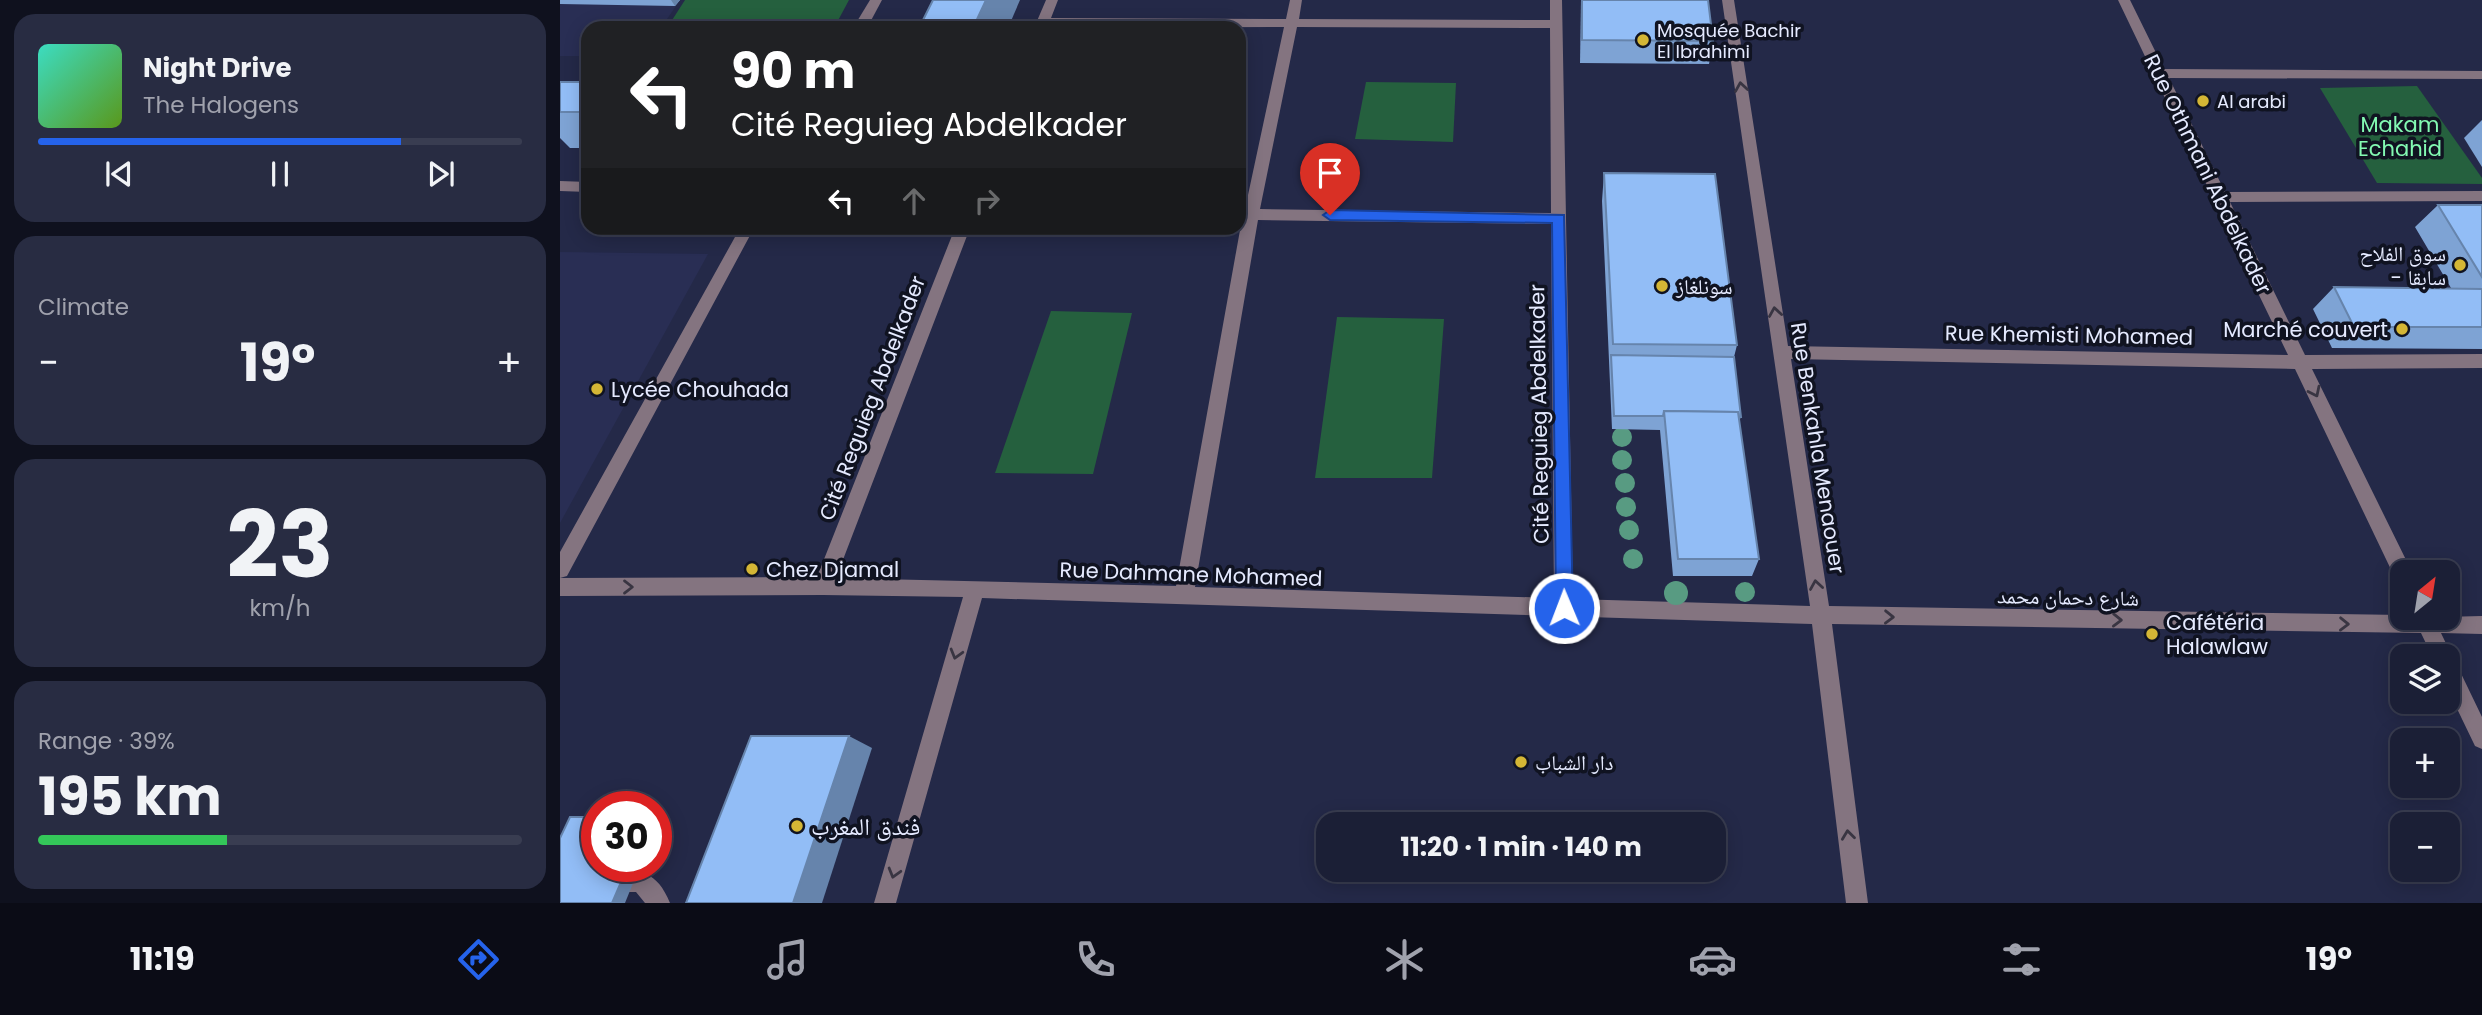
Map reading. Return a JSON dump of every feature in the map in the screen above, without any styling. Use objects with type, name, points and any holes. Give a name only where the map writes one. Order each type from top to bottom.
[{"type":"street","points":[[864,21],[876,0]]},
{"type":"street","points":[[1044,21],[1052,0]]},
{"type":"street","points":[[1246,210],[1296,0]]},
{"type":"street","name":"Cité Reguieg Abdelkader","points":[[1556,0],[1564,608]]},
{"type":"street","name":"Rue Benkahla Menaouer","points":[[1727,0],[1821,615],[1857,903]]},
{"type":"street","name":"Rue Othmani Abdelkader","points":[[2124,0],[2217,197],[2396,560]]},
{"type":"street","points":[[1246,23],[1557,24]]},
{"type":"street","points":[[2159,73],[2482,75]]},
{"type":"street","points":[[560,187],[581,187]]},
{"type":"street","points":[[2217,197],[2482,196]]},
{"type":"street","points":[[1246,214],[1559,219]]},
{"type":"street","points":[[560,570],[743,235]]},
{"type":"street","name":"Cité Reguieg Abdelkader","points":[[823,586],[960,235]]},
{"type":"street","points":[[1184,596],[1242,235]]},
{"type":"street","name":"Rue Khemisti Mohamed","points":[[1781,352],[2300,362],[2482,361]]},
{"type":"street","name":"Rue Dahmane Mohamed","points":[[560,587],[823,586],[975,589],[1821,615]]},
{"type":"street","points":[[885,903],[975,589]]},
{"type":"street","name":"شارع دحمان محمد","points":[[1821,615],[2390,621]]},
{"type":"street","name":"شارع دحمان محمد","points":[[2460,623],[2482,625]]},
{"type":"street","points":[[2460,693],[2482,739]]},
{"type":"street","points":[[642,882],[659,903]]},
{"type":"shaded area","points":[[560,0],[680,0],[666,21],[581,21],[581,56],[560,56]]},
{"type":"shaded area","name":"Lycée Chouhada","points":[[560,252],[708,254],[560,523]]},
{"type":"green space","points":[[685,0],[849,0],[838,21],[672,21]]},
{"type":"green space","points":[[1366,82],[1456,83],[1453,142],[1355,139]]},
{"type":"green space","name":"Makam Echahid","points":[[2417,86],[2482,178],[2482,184],[2377,183],[2320,88]]},
{"type":"green space","points":[[1051,311],[1132,313],[1093,474],[995,473]]},
{"type":"green space","points":[[1337,317],[1444,319],[1432,478],[1315,478]]},
{"type":"building","points":[[933,0],[986,0],[976,21],[922,21]]},
{"type":"building","points":[[1582,0],[1708,0],[1713,41],[1582,40]]},
{"type":"building","points":[[560,82],[581,82],[581,112],[560,112]]},
{"type":"building","name":"سونلغاز","points":[[1604,173],[1715,174],[1737,345],[1613,344]]},
{"type":"building","points":[[2438,205],[2482,205],[2482,277]]},
{"type":"building","points":[[2334,287],[2482,289],[2482,327],[2354,327]]},
{"type":"building","points":[[1611,355],[1734,357],[1741,417],[1738,412],[1664,411],[1663,416],[1614,416]]},
{"type":"building","points":[[1664,411],[1738,412],[1759,559],[1678,559]]},
{"type":"building","name":"فندق المغرب","points":[[751,736],[849,736],[793,903],[686,903]]},
{"type":"building","points":[[570,817],[581,817],[581,882],[621,882],[612,903],[560,903],[560,838]]},
{"type":"place","name":"Mosquée Bachir El Ibrahimi","points":[[1643,40]]},
{"type":"place","name":"Al arabi","points":[[2203,101]]},
{"type":"place","name":"سوق الفلاح - سابقا","points":[[2460,265]]},
{"type":"place","name":"سونلغاز","points":[[1662,286]]},
{"type":"place","name":"Marché couvert","points":[[2402,329]]},
{"type":"place","name":"Lycée Chouhada","points":[[597,389]]},
{"type":"place","name":"Chez Djamal","points":[[752,569]]},
{"type":"place","name":"Cafétéria Halawlaw","points":[[2152,634]]},
{"type":"place","name":"دار الشباب","points":[[1521,762]]},
{"type":"place","name":"فندق المغرب","points":[[797,826]]},
{"type":"route","points":[[1330,215],[1559,219],[1564,608]]}]
